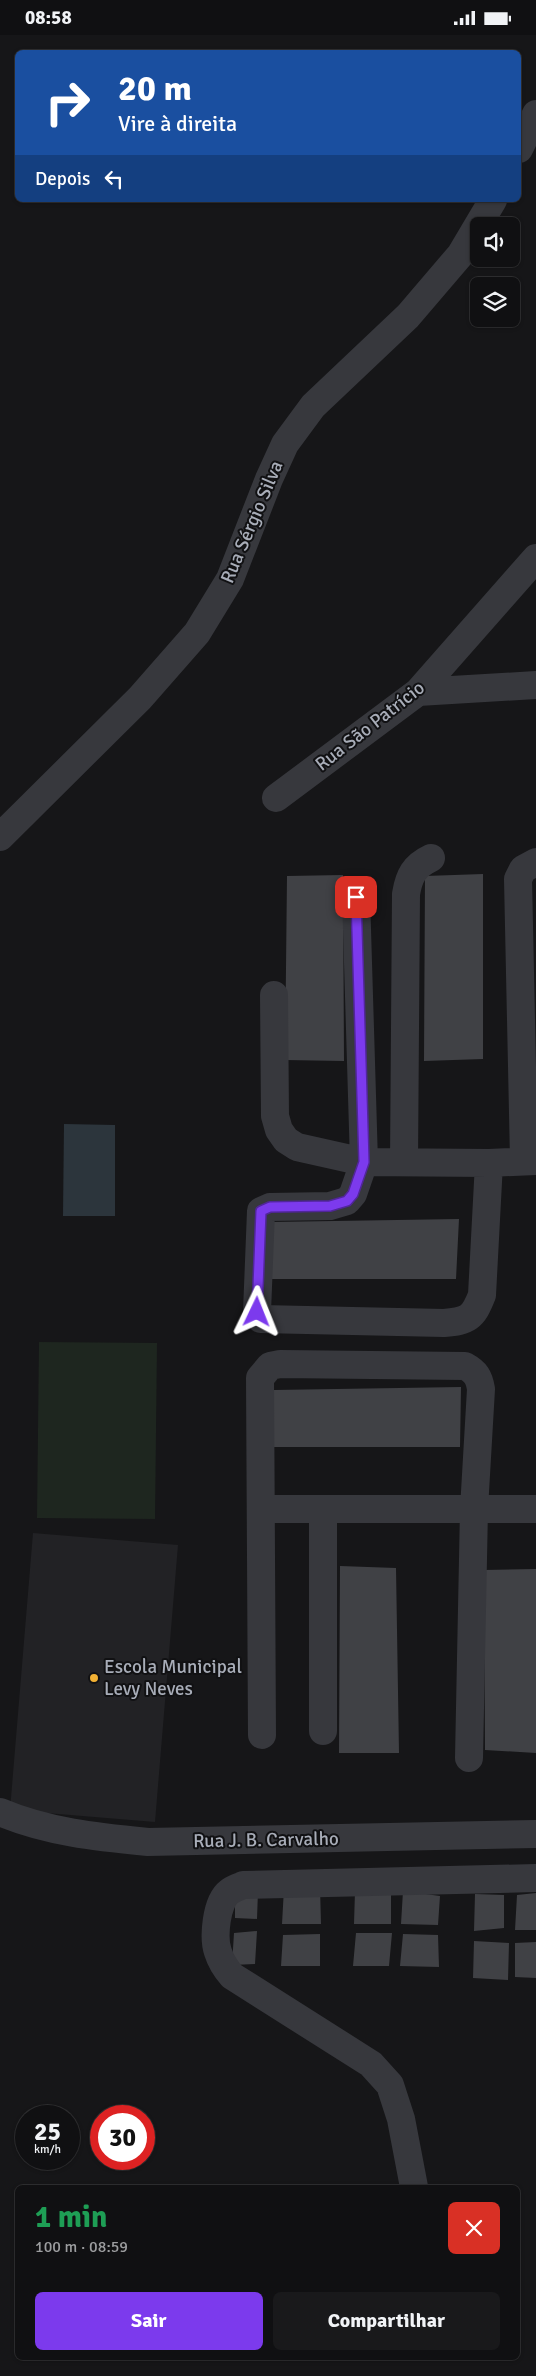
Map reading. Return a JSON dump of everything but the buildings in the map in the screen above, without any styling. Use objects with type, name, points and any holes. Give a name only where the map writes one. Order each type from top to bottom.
[{"type":"street","points":[[521,145],[536,114]]},
{"type":"street","name":"Rua Sérgio Silva","points":[[0,837],[140,698],[197,633],[230,579],[269,479],[285,444],[313,407],[408,316],[461,254],[493,202]]},
{"type":"street","name":"Rua São Patrício","points":[[276,798],[418,692],[536,558]]},
{"type":"street","points":[[418,692],[536,685]]},
{"type":"street","points":[[404,1161],[406,894],[408,880],[413,870],[430,858]]},
{"type":"street","points":[[274,995],[275,1116],[278,1130],[286,1140],[297,1147],[364,1162],[489,1163],[530,1161],[518,879],[523,869],[536,861]]},
{"type":"street","points":[[356,897],[364,1162],[353,1194],[347,1201],[330,1206],[270,1207],[261,1211],[257,1312],[261,1319],[268,1321],[444,1323],[468,1319],[476,1310],[482,1295],[489,1163]]},
{"type":"street","points":[[262,1735],[261,1509],[258,1387],[260,1379],[270,1366],[280,1364],[466,1366],[474,1371],[479,1378],[481,1389],[474,1509],[469,1757]]},
{"type":"street","points":[[261,1509],[536,1509]]},
{"type":"street","points":[[323,1509],[324,1731]]},
{"type":"street","name":"Rua J. B. Carvalho","points":[[0,1812],[21,1821],[86,1836],[148,1842],[536,1834]]},
{"type":"street","points":[[414,2185],[401,2119],[390,2085],[371,2064],[232,1976],[223,1965],[217,1950],[216,1918],[221,1903],[228,1893],[243,1885],[536,1878]]},
{"type":"shaded area","points":[[64,1124],[115,1125],[115,1216],[63,1216]]},
{"type":"shaded area","points":[[39,1342],[157,1343],[155,1519],[37,1518]]},
{"type":"shaded area","name":"Escola Municipal Levy Neves","points":[[33,1533],[178,1545],[155,1822],[10,1810]]},
{"type":"place","name":"Escola Municipal Levy Neves","points":[[94,1678]]},
{"type":"route","points":[[257,1312],[261,1211],[270,1207],[330,1206],[347,1201],[353,1194],[364,1162],[356,897]]}]
